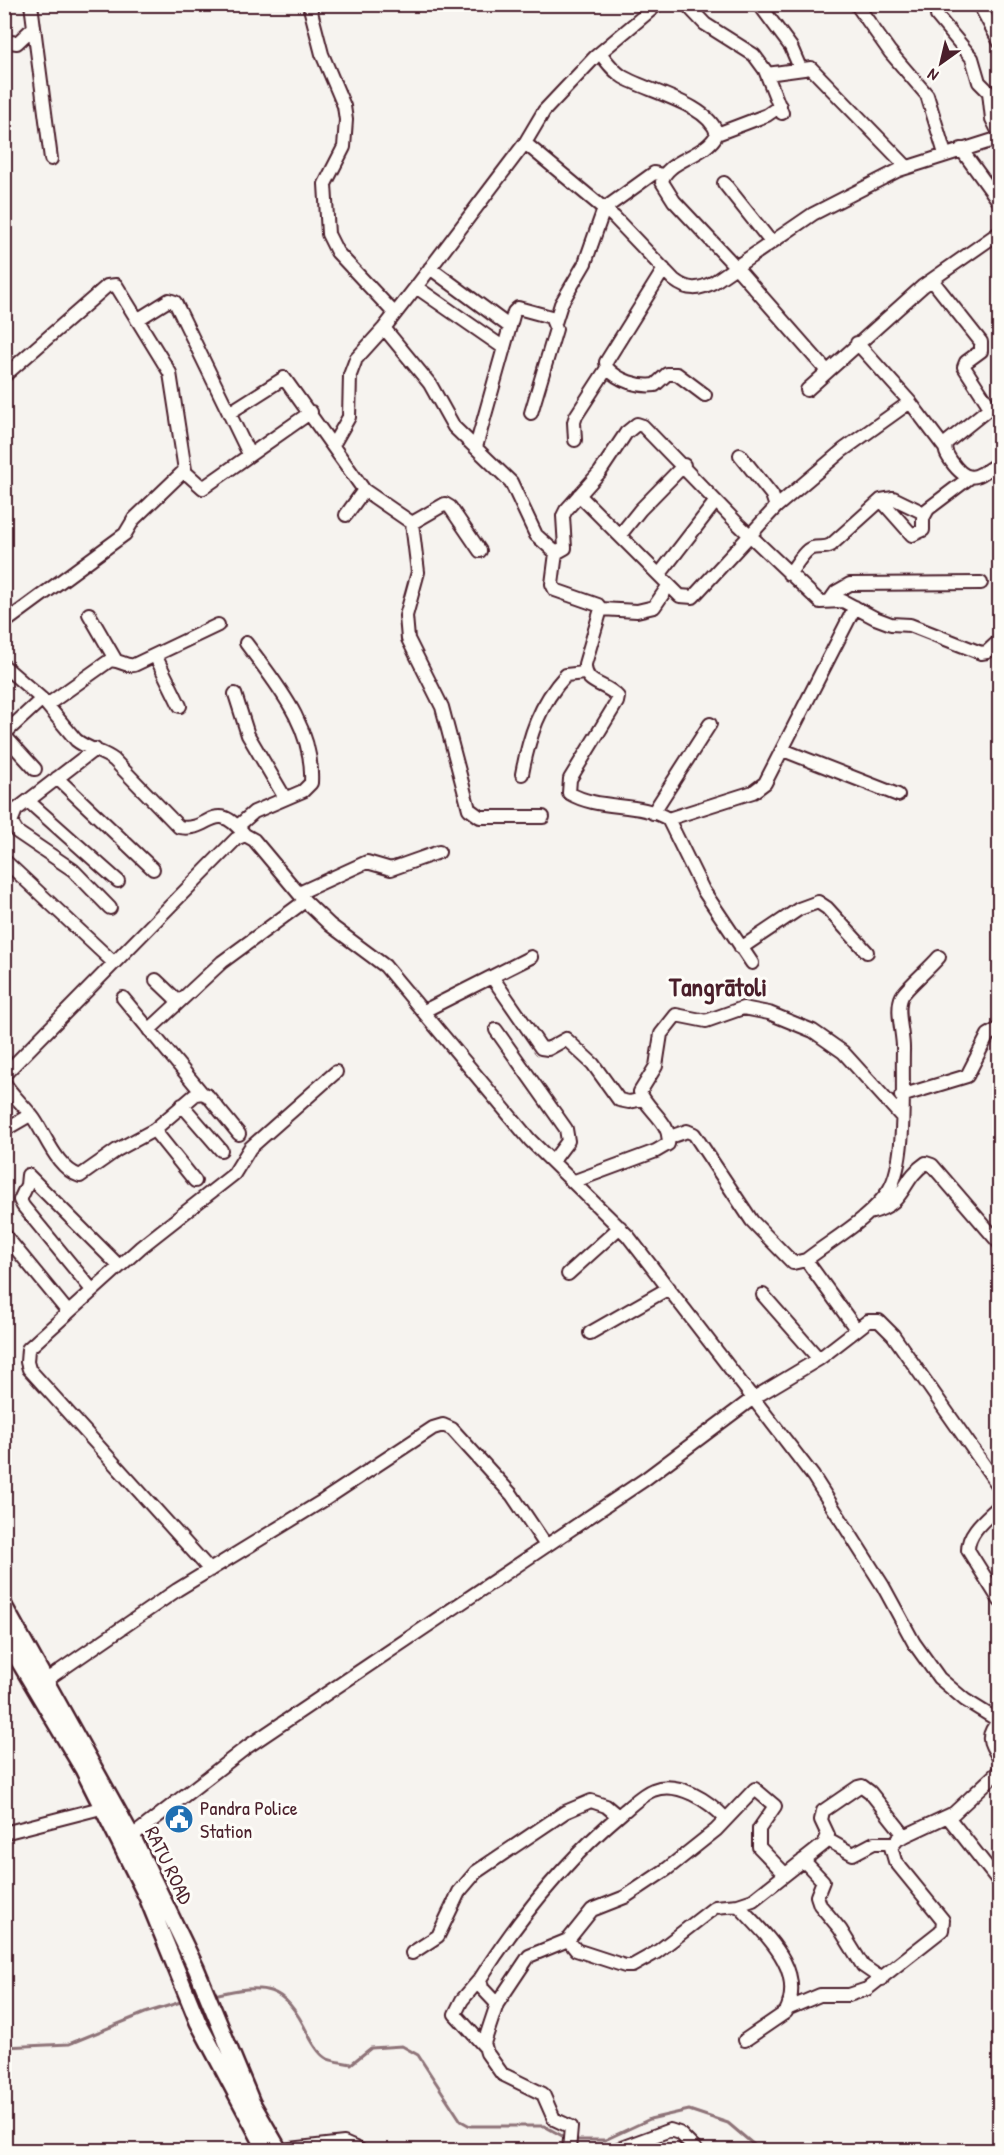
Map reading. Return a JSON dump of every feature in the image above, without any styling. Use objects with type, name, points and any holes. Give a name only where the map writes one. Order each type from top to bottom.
[{"type":"main road","name":"RATU ROAD","points":[[4,1606],[101,1808],[126,1841],[178,1977],[198,2022],[266,2151]]},
{"type":"main road","name":"RATU ROAD","points":[[4,1636],[41,1683],[196,1968],[252,2103],[280,2151]]},
{"type":"street","points":[[32,4],[51,159]]},
{"type":"street","points":[[309,4],[322,54],[344,106],[346,120],[344,147],[326,184],[328,234],[337,252],[395,314]]},
{"type":"street","points":[[333,445],[349,417],[350,375],[353,366],[525,143],[544,111],[600,53],[658,4]]},
{"type":"street","points":[[686,4],[705,24],[754,55],[767,74],[781,109],[717,134],[707,148],[667,170],[662,182],[674,201],[735,266],[827,371]]},
{"type":"street","points":[[759,4],[791,47],[800,68]]},
{"type":"street","points":[[856,4],[890,52],[927,95],[945,154]]},
{"type":"street","points":[[979,4],[999,43]]},
{"type":"street","points":[[525,143],[604,209],[681,285],[696,289],[714,282],[813,214],[907,166],[999,136],[992,119],[989,92],[976,76],[972,58],[937,16]]},
{"type":"street","points":[[4,41],[17,43],[34,27]]},
{"type":"street","points":[[600,53],[623,77],[705,115],[711,120],[717,134]]},
{"type":"street","points":[[767,74],[811,68],[907,166]]},
{"type":"street","points":[[961,149],[999,203]]},
{"type":"street","points":[[531,413],[561,304],[585,263],[604,209],[654,173],[663,176]]},
{"type":"street","points":[[724,183],[771,242]]},
{"type":"street","points":[[807,390],[932,280],[999,232]]},
{"type":"street","points":[[430,268],[510,327]]},
{"type":"street","points":[[575,440],[576,416],[607,368],[606,362],[664,269]]},
{"type":"street","points":[[932,280],[981,342],[981,351],[966,362],[964,367],[988,404],[987,410],[951,437],[944,447]]},
{"type":"street","points":[[4,376],[106,286],[116,285],[170,373],[184,472],[203,488],[311,412]]},
{"type":"street","points":[[416,287],[504,348]]},
{"type":"street","points":[[137,320],[169,300],[176,302],[249,454]]},
{"type":"street","points":[[476,447],[510,327],[518,308],[551,317],[555,323]]},
{"type":"street","points":[[384,328],[430,384],[447,419],[511,482],[536,535],[556,553]]},
{"type":"street","points":[[857,344],[910,402],[944,447],[958,472],[969,478]]},
{"type":"street","points":[[607,368],[620,378],[638,385],[655,385],[667,374],[676,374],[705,395]]},
{"type":"street","points":[[229,413],[284,378],[311,412],[364,490],[412,523],[415,530],[412,541],[418,564],[406,616],[408,639],[442,707],[469,809],[480,818],[543,817]]},
{"type":"street","points":[[579,495],[680,596],[693,597],[776,507],[843,450],[910,402]]},
{"type":"street","points":[[556,553],[561,552],[566,542],[563,516],[566,510],[600,472],[626,433],[637,424],[643,426],[684,465],[716,501],[820,602],[831,599],[843,601],[875,618],[891,624],[910,625],[981,653],[987,652],[999,640]]},
{"type":"street","points":[[740,455],[772,495],[776,507]]},
{"type":"street","points":[[881,501],[912,535],[923,530],[924,513],[969,478],[977,477],[999,462]]},
{"type":"street","points":[[620,535],[640,510],[684,465]]},
{"type":"street","points":[[4,623],[124,534],[134,519],[184,472]]},
{"type":"street","points":[[346,515],[364,490]]},
{"type":"street","points":[[789,574],[816,545],[825,548],[831,545],[881,501],[893,498],[924,513]]},
{"type":"street","points":[[659,575],[716,501]]},
{"type":"street","points":[[412,523],[445,504],[450,507],[480,551]]},
{"type":"street","points":[[556,553],[552,584],[555,590],[598,605],[601,609],[648,609],[658,602],[669,585]]},
{"type":"street","points":[[831,599],[836,592],[850,584],[981,583]]},
{"type":"street","points":[[601,609],[584,673],[588,678],[613,692],[617,702],[570,779],[569,794],[580,800],[653,813],[668,819],[761,788],[783,750],[855,607]]},
{"type":"street","points":[[88,614],[115,659],[129,666],[218,625]]},
{"type":"street","points":[[4,1075],[236,839],[254,812],[303,791],[311,783],[304,733],[298,717],[246,643]]},
{"type":"street","points":[[155,656],[180,706]]},
{"type":"street","points":[[35,769],[4,734],[44,702],[115,659]]},
{"type":"street","points":[[4,666],[44,702],[76,740],[114,760],[179,827],[187,828],[214,817],[225,817],[265,851],[302,897],[330,925],[385,966],[530,1140],[620,1227],[669,1288],[813,1476],[883,1586],[914,1643],[939,1678],[960,1697],[999,1720],[988,1736],[988,1741],[999,1759]]},
{"type":"street","points":[[522,774],[530,736],[539,714],[566,675],[584,673]]},
{"type":"street","points":[[235,694],[243,711],[248,735],[285,798]]},
{"type":"street","points":[[653,813],[710,724]]},
{"type":"street","points":[[95,749],[13,815],[13,827],[36,847],[79,875],[110,908]]},
{"type":"street","points":[[783,750],[898,795]]},
{"type":"street","points":[[57,778],[153,869]]},
{"type":"street","points":[[28,801],[118,881]]},
{"type":"street","points":[[668,819],[703,890],[752,963]]},
{"type":"street","points":[[149,1029],[222,962],[302,897],[366,862],[391,869],[439,852]]},
{"type":"street","points":[[4,860],[113,962]]},
{"type":"street","points":[[741,948],[799,909],[818,902],[827,908],[867,952]]},
{"type":"street","points":[[424,1011],[531,957]]},
{"type":"street","points":[[670,1137],[690,1131],[752,1221],[793,1263],[806,1260],[869,1213],[890,1188],[902,1143],[901,997],[939,957]]},
{"type":"street","points":[[492,977],[541,1048],[548,1049],[566,1039],[593,1064],[619,1100],[628,1102],[643,1099]]},
{"type":"street","points":[[156,980],[178,1002]]},
{"type":"street","points":[[123,998],[239,1134]]},
{"type":"street","points":[[575,1181],[656,1151],[668,1144],[670,1137],[667,1129],[640,1092],[656,1066],[659,1039],[673,1017],[680,1014],[706,1021],[743,1008],[769,1013],[828,1039],[857,1065],[901,1116]]},
{"type":"street","points":[[902,1096],[968,1076],[988,1035],[999,1028]]},
{"type":"street","points":[[496,1030],[566,1129],[568,1141],[552,1161]]},
{"type":"street","points":[[210,1570],[29,1368],[28,1349],[119,1266],[234,1174],[250,1148],[336,1072]]},
{"type":"street","points":[[4,1082],[30,1115],[53,1150],[70,1170],[80,1176],[117,1150],[154,1130],[182,1105],[202,1093]]},
{"type":"street","points":[[182,1105],[221,1150]]},
{"type":"street","points":[[4,1130],[30,1115]]},
{"type":"street","points":[[154,1130],[195,1181]]},
{"type":"street","points":[[869,1213],[888,1208],[896,1201],[920,1167],[926,1163],[932,1165],[999,1244]]},
{"type":"street","points":[[92,1290],[23,1206],[20,1200],[27,1185],[28,1175],[119,1266]]},
{"type":"street","points":[[568,1274],[620,1227]]},
{"type":"street","points":[[4,1234],[68,1312]]},
{"type":"street","points":[[806,1260],[856,1329]]},
{"type":"street","points":[[590,1333],[669,1288]]},
{"type":"street","points":[[763,1295],[819,1359]]},
{"type":"street","points":[[126,1841],[247,1747],[545,1544],[644,1480],[753,1399],[819,1359],[868,1320],[879,1321],[886,1327],[999,1488]]},
{"type":"street","points":[[41,1683],[210,1570],[324,1500],[433,1428],[443,1425],[452,1428],[512,1495],[545,1544]]},
{"type":"street","points":[[999,1505],[971,1535],[968,1550],[999,1601]]},
{"type":"street","points":[[905,1836],[870,1792],[862,1786],[823,1811],[821,1820],[828,1840],[853,1854],[874,1843],[893,1843],[948,1816],[964,1806],[999,1770]]},
{"type":"street","points":[[570,2145],[571,2127],[554,2119],[543,2094],[502,2074],[485,2047],[455,2014],[462,2000],[480,1979],[497,1953],[589,1842],[646,1794],[663,1788],[703,1798],[726,1819]]},
{"type":"street","points":[[485,2047],[486,2036],[497,2004],[529,1956],[568,1940],[592,1910],[625,1896],[667,1869],[726,1819],[755,1789],[773,1802],[772,1810],[759,1829],[759,1847],[785,1874]]},
{"type":"street","points":[[412,1953],[438,1936],[459,1892],[476,1872],[565,1812],[591,1801],[606,1806],[618,1816]]},
{"type":"street","points":[[4,1833],[101,1808]]},
{"type":"street","points":[[948,1816],[999,1883]]},
{"type":"street","points":[[568,1940],[576,1950],[625,1966],[632,1966],[657,1952],[715,1906],[738,1905],[753,1900],[828,1840]]},
{"type":"street","points":[[745,2040],[787,2009],[820,1995],[857,1993],[882,1979],[935,1937],[944,1925],[890,1853],[893,1843]]},
{"type":"street","points":[[803,1860],[823,1881],[823,1886],[817,1896],[820,1905],[840,1929],[863,1966],[882,1979]]},
{"type":"street","points":[[738,1905],[779,1950],[784,1960],[792,1983],[787,2009]]},
{"type":"street","points":[[480,1979],[482,1988],[497,2004]]},
{"type":"street","points":[[621,2150],[670,2130],[679,2133],[696,2151]]},
{"type":"street","points":[[280,2151],[344,2144],[360,2151]]},
{"type":"waterway","points":[[214,1995],[247,1989],[271,1991],[290,2005],[319,2051],[328,2059],[351,2064],[371,2048],[402,2046],[418,2055],[461,2121],[470,2126],[544,2126],[566,2138]]},
{"type":"waterway","points":[[4,2047],[69,2044],[145,2013],[184,2001]]},
{"type":"waterway","points":[[573,2140],[605,2140],[650,2119],[689,2110],[728,2123],[760,2150]]},
{"type":"place","name":"Pandra Police Station","points":[[179,1819]]},
{"type":"district","name":"Tangrātoli","points":[[718,987]]}]
